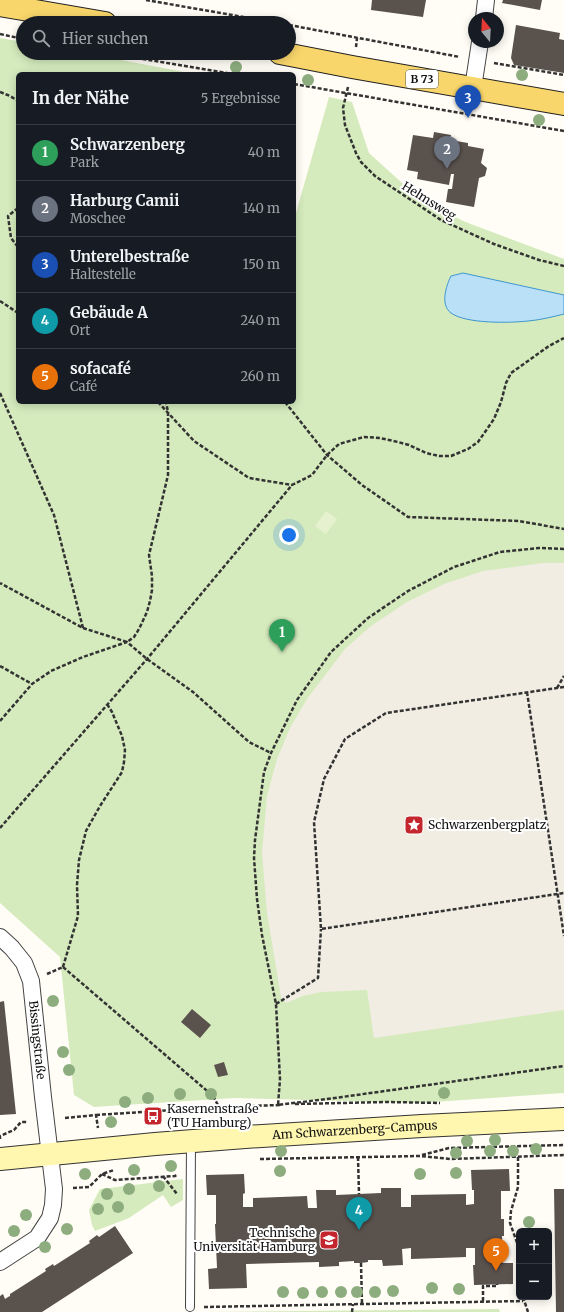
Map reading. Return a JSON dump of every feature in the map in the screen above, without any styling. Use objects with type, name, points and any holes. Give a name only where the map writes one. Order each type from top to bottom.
[{"type":"main road","points":[[0,5],[44,9],[74,16]]},
{"type":"main road","name":"B 73","points":[[296,56],[564,104]]},
{"type":"street","points":[[485,12],[486,0]]},
{"type":"street","points":[[473,88],[479,48]]},
{"type":"street","name":"Bissingstraße","points":[[0,936],[24,963],[31,980],[54,1189],[50,1218],[37,1238],[0,1262]]},
{"type":"street","name":"Am Schwarzenberg-Campus","points":[[0,1159],[191,1141],[414,1126],[564,1119]]},
{"type":"lane","points":[[190,1307],[191,1141]]},
{"type":"path","points":[[146,0],[238,16]]},
{"type":"path","points":[[296,26],[564,75]]},
{"type":"path","points":[[0,34],[16,37]]},
{"type":"path","points":[[356,47],[358,38]]},
{"type":"path","points":[[149,60],[221,72]]},
{"type":"path","points":[[296,84],[564,131]]},
{"type":"path","points":[[0,92],[16,100]]},
{"type":"path","name":"Helmsweg","points":[[347,93],[343,108],[348,134],[361,162],[375,176],[441,220],[458,229],[539,260],[564,266]]},
{"type":"path","points":[[16,210],[8,216],[11,238],[16,244]]},
{"type":"path","points":[[0,301],[16,312]]},
{"type":"path","points":[[0,828],[147,659],[292,485],[312,475],[327,455],[339,444],[364,437],[380,438],[398,442],[439,456],[451,456],[468,449],[478,442],[494,419],[501,402],[506,383],[511,373],[544,349],[564,338]]},
{"type":"path","points":[[0,393],[54,515],[83,628]]},
{"type":"path","points":[[160,404],[194,441],[249,478],[292,485]]},
{"type":"path","points":[[0,721],[32,684],[51,671],[127,642],[134,637],[139,629],[147,612],[150,601],[152,576],[149,555],[168,475],[168,412],[166,404]]},
{"type":"path","points":[[287,404],[327,455],[362,485],[408,517],[519,521],[564,529]]},
{"type":"path","points":[[278,1105],[280,1079],[276,1004],[262,936],[257,899],[254,840],[263,778],[271,753],[297,700],[331,652],[368,618],[408,591],[454,567],[500,552],[538,548],[564,549]]},
{"type":"path","points":[[0,583],[83,628],[127,642],[147,659],[193,692],[249,742],[271,753]]},
{"type":"path","points":[[0,666],[32,684]]},
{"type":"path","points":[[557,688],[564,676]]},
{"type":"path","points":[[276,1004],[318,978],[321,929],[314,822],[324,779],[345,739],[386,713],[564,687]]},
{"type":"path","points":[[527,692],[564,936]]},
{"type":"path","points":[[107,704],[122,736],[125,750],[124,762],[122,772],[100,806],[86,831],[83,841],[79,860],[77,884],[78,916],[63,967],[213,1096],[219,1107]]},
{"type":"path","points":[[321,929],[564,893]]},
{"type":"path","points":[[278,1105],[564,1066]]},
{"type":"path","points":[[65,1118],[96,1114],[219,1107],[388,1102],[447,1103]]},
{"type":"path","points":[[96,1114],[98,1133]]},
{"type":"path","points":[[0,1143],[0,1136],[14,1130],[21,1122],[28,1122]]},
{"type":"path","points":[[420,1156],[449,1148],[564,1145]]},
{"type":"path","points":[[254,1159],[420,1156],[451,1159],[564,1155]]},
{"type":"path","points":[[358,1157],[359,1194]]},
{"type":"path","points":[[516,1240],[510,1223],[511,1211],[518,1187],[518,1157]]},
{"type":"path","points":[[73,1188],[90,1187],[102,1174],[115,1180],[175,1176],[191,1168]]},
{"type":"path","points":[[361,1263],[362,1304]]},
{"type":"path","points":[[483,1301],[483,1286],[497,1286],[497,1284]]},
{"type":"path","points":[[190,1307],[516,1299]]},
{"type":"path","points":[[523,1300],[528,1312]]},
{"type":"path","points":[[352,1312],[353,1304]]},
{"type":"green space","points":[[0,38],[16,41],[16,60],[121,60],[184,72],[16,72],[16,404],[296,404],[296,213],[329,97],[352,102],[369,153],[412,192],[463,221],[564,259],[564,1093],[419,1103],[234,1098],[94,1107],[74,1095],[60,957],[0,903]]},
{"type":"green space","points":[[326,511],[337,519],[326,534],[315,526]]},
{"type":"green space","points":[[183,1179],[183,1200],[171,1207],[163,1195],[129,1218],[95,1231],[92,1225],[89,1210],[100,1189]]},
{"type":"green space","points":[[499,1309],[500,1312],[204,1312]]},
{"type":"shaded area","name":"Schwarzenbergplatz","points":[[543,563],[564,563],[564,1010],[374,1038],[367,990],[321,992],[303,996],[286,1003],[281,997],[267,913],[262,853],[267,796],[277,759],[290,728],[307,699],[345,649],[371,626],[407,602],[444,584],[483,571]]},
{"type":"water","points":[[463,273],[564,295],[564,314],[520,322],[488,322],[458,317],[448,310],[445,295],[451,276]]},
{"type":"building","points":[[372,0],[426,0],[423,17],[371,10]]},
{"type":"building","points":[[503,0],[542,0],[540,10],[502,3]]},
{"type":"building","points":[[516,25],[560,33],[559,39],[564,40],[564,73],[514,65],[511,58]]},
{"type":"building","points":[[434,132],[451,135],[450,140],[468,143],[468,146],[484,149],[481,163],[487,168],[485,176],[479,178],[474,207],[446,202],[448,189],[452,189],[454,174],[451,174],[449,185],[417,179],[418,172],[407,170],[413,135],[433,138]]},
{"type":"building","points":[[4,1001],[16,1114],[0,1115],[0,1002]]},
{"type":"building","points":[[192,1009],[211,1025],[200,1038],[181,1022]]},
{"type":"building","points":[[224,1062],[228,1075],[218,1077],[214,1065]]},
{"type":"building","points":[[509,1169],[510,1191],[501,1191],[501,1219],[504,1219],[504,1236],[502,1236],[503,1263],[513,1263],[513,1284],[474,1285],[473,1265],[475,1265],[475,1248],[466,1248],[466,1257],[411,1259],[411,1248],[402,1249],[403,1265],[383,1266],[382,1260],[368,1260],[368,1262],[361,1263],[354,1263],[354,1261],[339,1262],[339,1266],[319,1267],[319,1262],[246,1264],[247,1288],[209,1289],[208,1269],[217,1268],[215,1224],[216,1195],[207,1195],[206,1175],[244,1174],[245,1193],[243,1194],[243,1207],[253,1207],[253,1198],[307,1196],[308,1208],[317,1208],[316,1190],[336,1190],[336,1195],[381,1193],[381,1188],[401,1188],[401,1207],[411,1207],[411,1195],[466,1194],[466,1205],[474,1204],[474,1190],[472,1190],[471,1170]]},
{"type":"building","points":[[554,1189],[564,1189],[564,1312],[556,1312]]},
{"type":"building","points":[[115,1226],[133,1253],[42,1312],[0,1312],[0,1296],[3,1294],[5,1299],[10,1296],[10,1294],[46,1271],[45,1269],[53,1264],[54,1266],[90,1243],[89,1241],[97,1235],[99,1237]]},
{"type":"place","name":"Unterelbestraße","points":[[468,118]]},
{"type":"place","name":"Harburg Camii","points":[[447,169]]},
{"type":"place","name":"Schwarzenberg","points":[[282,652]]},
{"type":"place","name":"Schwarzenbergplatz","points":[[414,825]]},
{"type":"place","name":"Kasernenstraße (TU Hamburg)","points":[[153,1116]]},
{"type":"place","name":"Gebäude A","points":[[359,1230]]},
{"type":"place","name":"Technische Universität Hamburg","points":[[329,1240]]},
{"type":"place","name":"sofacafé","points":[[496,1271]]}]
